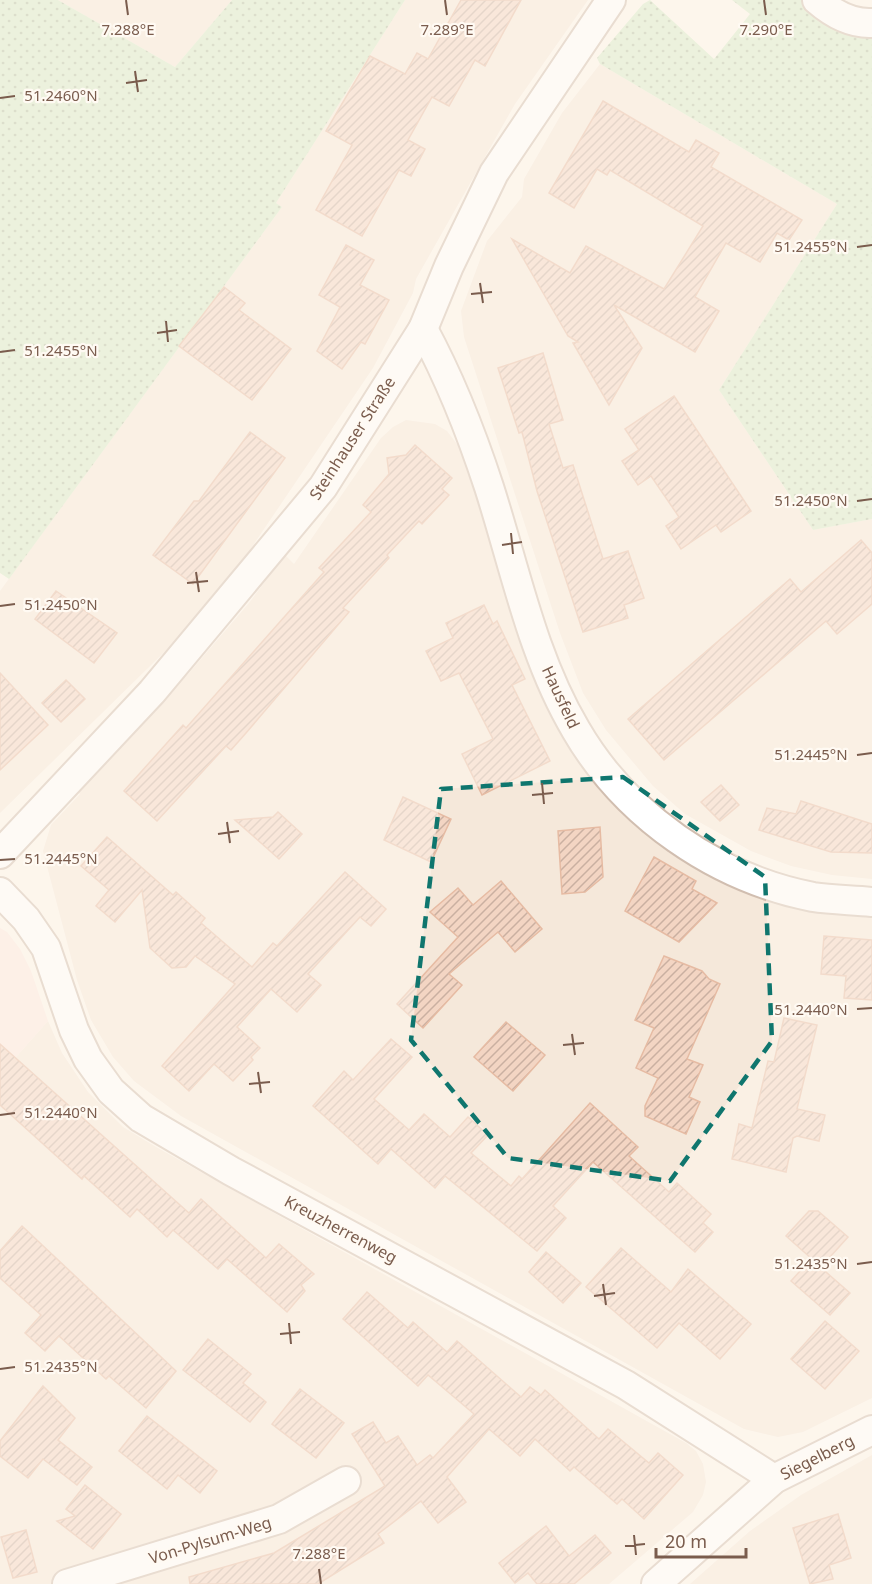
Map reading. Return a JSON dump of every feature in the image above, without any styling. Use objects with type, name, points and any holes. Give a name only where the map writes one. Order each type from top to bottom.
[{"type":"street","name":"Steinhauser Straße","points":[[0,854],[152,692],[323,487],[423,329],[449,266],[494,174],[611,0]]},
{"type":"street","points":[[817,0],[845,18],[862,24],[872,24]]},
{"type":"street","name":"Hausfeld","points":[[423,329],[448,376],[489,486],[532,631],[575,729],[602,767],[637,808],[669,833],[727,867],[770,886],[814,897],[872,902]]},
{"type":"street","name":"Kreuzherrenweg","points":[[0,892],[26,919],[46,948],[74,1030],[88,1059],[111,1091],[141,1118],[231,1171],[626,1385],[774,1479]]},
{"type":"street","name":"Siegelberg","points":[[656,1584],[774,1479],[872,1430]]},
{"type":"street","name":"Von-Pylsum-Weg","points":[[67,1584],[279,1519],[346,1481]]},
{"type":"highlighted area","points":[[623,777],[765,877],[772,1041],[670,1181],[508,1158],[411,1040],[441,789]]},
{"type":"shaded area","points":[[58,0],[232,0],[175,67]]},
{"type":"shaded area","points":[[405,0],[588,0],[515,104],[416,279],[413,293],[373,368],[239,566],[197,620],[0,813],[0,591],[282,207],[276,203]]},
{"type":"shaded area","points":[[600,64],[837,204],[719,390],[813,530],[872,519],[872,879],[832,875],[791,866],[751,851],[685,814],[653,786],[606,730],[583,693],[560,633],[464,337],[461,311],[487,241],[522,197],[524,179],[562,113]]},
{"type":"shaded area","points":[[406,420],[435,424],[447,431],[460,448],[535,676],[558,727],[585,769],[800,907],[847,916],[872,917],[872,1398],[803,1432],[778,1437],[744,1429],[181,1116],[134,1081],[113,1057],[91,1020],[77,980],[43,851],[51,825],[80,794],[73,787],[189,673],[249,603],[285,555],[294,564],[381,438],[393,427]]},
{"type":"shaded area","points":[[0,928],[7,932],[20,949],[31,971],[48,1021],[0,1075]]},
{"type":"shaded area","points":[[48,1021],[62,1053],[88,1092],[123,1127],[686,1443],[696,1451],[703,1464],[706,1482],[703,1495],[693,1512],[609,1584],[0,1584],[0,1075]]},
{"type":"shaded area","points":[[872,1455],[872,1584],[690,1584],[750,1531],[801,1495]]},
{"type":"green space","points":[[0,0],[58,0],[175,67],[232,0],[405,0],[276,203],[282,207],[9,579],[0,573]]},
{"type":"green space","points":[[650,0],[714,59],[750,14],[732,0],[805,0],[850,36],[872,33],[872,519],[813,530],[719,390],[837,204],[600,64],[597,58],[643,4]]},
{"type":"building","points":[[461,0],[521,0],[485,66],[475,60],[449,106],[432,97],[408,140],[425,149],[411,176],[399,170],[362,236],[316,210],[352,145],[326,131],[370,56],[405,74],[417,53],[428,59]]},
{"type":"building","points":[[603,101],[689,152],[696,140],[719,153],[711,167],[802,220],[789,240],[777,233],[760,262],[726,243],[695,297],[719,311],[695,352],[614,305],[642,348],[609,405],[573,343],[578,342],[568,336],[512,239],[570,273],[586,246],[664,289],[703,226],[610,170],[607,175],[597,169],[574,208],[549,193]]},
{"type":"building","points":[[346,245],[374,260],[360,285],[389,300],[365,344],[361,342],[342,369],[317,351],[340,307],[319,295]]},
{"type":"building","points":[[224,287],[245,303],[239,310],[291,349],[252,400],[179,346]]},
{"type":"building","points":[[543,353],[563,420],[549,424],[563,468],[573,465],[603,559],[628,551],[644,598],[624,605],[628,618],[583,632],[537,491],[522,432],[519,433],[498,368]]},
{"type":"building","points":[[674,396],[751,511],[721,532],[716,525],[681,549],[666,526],[679,517],[651,476],[638,485],[622,461],[639,450],[625,429]]},
{"type":"building","points":[[250,432],[285,458],[193,584],[153,555],[194,501],[199,501]]},
{"type":"building","points":[[415,445],[452,478],[442,489],[449,495],[422,524],[419,521],[387,555],[389,558],[343,608],[349,612],[231,750],[226,746],[157,821],[124,791],[183,725],[186,728],[324,572],[319,568],[371,512],[363,505],[389,474],[387,458],[406,455]]},
{"type":"building","points":[[861,540],[872,553],[872,604],[837,634],[826,621],[664,760],[628,719],[790,579],[801,592]]},
{"type":"building","points":[[56,591],[117,633],[94,663],[35,619]]},
{"type":"building","points":[[484,605],[493,624],[497,621],[525,679],[512,685],[550,761],[482,795],[462,754],[493,739],[459,673],[441,681],[426,651],[453,638],[446,623]]},
{"type":"building","points":[[0,673],[48,725],[0,770]]},
{"type":"building","points":[[66,680],[85,699],[61,722],[42,703]]},
{"type":"building","points":[[721,785],[739,805],[720,821],[701,802]]},
{"type":"building","points":[[403,797],[451,819],[431,862],[384,840]]},
{"type":"building","points":[[801,801],[872,824],[872,853],[831,852],[759,830],[767,808],[796,814]]},
{"type":"building","points":[[278,812],[302,834],[279,859],[235,820],[273,817]]},
{"type":"building","points":[[600,827],[603,877],[585,892],[562,894],[558,831]]},
{"type":"building","points":[[107,837],[173,895],[176,892],[205,918],[201,923],[252,967],[273,943],[277,946],[345,872],[386,909],[371,926],[360,917],[308,974],[321,985],[297,1012],[271,989],[237,1027],[260,1048],[251,1057],[253,1060],[233,1081],[214,1064],[189,1091],[162,1066],[235,984],[195,956],[186,967],[172,968],[150,948],[142,890],[115,922],[96,906],[109,890],[81,866]]},
{"type":"building","points":[[654,857],[696,881],[692,889],[717,903],[679,942],[625,911]]},
{"type":"building","points":[[501,881],[542,929],[515,952],[498,932],[449,974],[462,985],[423,1028],[397,1004],[458,937],[430,912],[458,888],[473,905]]},
{"type":"building","points":[[824,936],[872,940],[872,1000],[844,998],[846,976],[821,974]]},
{"type":"building","points":[[664,956],[702,971],[709,979],[720,984],[687,1059],[703,1065],[689,1097],[700,1102],[686,1134],[645,1116],[645,1106],[658,1078],[636,1068],[654,1028],[635,1020]]},
{"type":"building","points":[[784,1018],[817,1025],[797,1109],[825,1115],[819,1141],[797,1136],[793,1138],[786,1172],[732,1159],[739,1124],[752,1128],[768,1061],[774,1062]]},
{"type":"building","points":[[506,1022],[545,1055],[513,1091],[474,1057]]},
{"type":"building","points":[[391,1039],[412,1057],[374,1099],[409,1130],[424,1114],[450,1137],[468,1117],[488,1135],[471,1153],[511,1186],[519,1176],[522,1179],[590,1103],[638,1147],[629,1156],[669,1192],[677,1183],[711,1214],[703,1223],[713,1232],[695,1252],[593,1162],[553,1206],[566,1218],[537,1251],[445,1176],[435,1188],[391,1149],[378,1164],[313,1106],[344,1071],[353,1080]]},
{"type":"building","points":[[0,1044],[189,1213],[201,1199],[266,1258],[279,1244],[314,1274],[301,1285],[305,1291],[287,1312],[227,1259],[218,1269],[173,1230],[167,1237],[137,1209],[130,1217],[84,1176],[82,1179],[0,1105]]},
{"type":"building","points":[[809,1211],[818,1211],[848,1237],[821,1267],[786,1236]]},
{"type":"building","points":[[22,1226],[176,1371],[146,1408],[109,1376],[106,1379],[59,1336],[45,1351],[25,1333],[41,1315],[0,1278],[0,1251]]},
{"type":"building","points":[[621,1248],[671,1292],[688,1269],[751,1324],[720,1359],[679,1323],[657,1348],[586,1287]]},
{"type":"building","points":[[546,1252],[581,1283],[563,1303],[529,1272]]},
{"type":"building","points":[[811,1259],[850,1293],[830,1315],[791,1281]]},
{"type":"building","points":[[367,1292],[408,1328],[413,1322],[447,1352],[457,1341],[521,1397],[530,1387],[541,1395],[545,1390],[599,1439],[608,1429],[649,1463],[658,1453],[683,1475],[644,1519],[622,1499],[617,1504],[574,1467],[570,1471],[535,1439],[520,1456],[489,1429],[447,1477],[466,1502],[438,1523],[421,1501],[378,1534],[384,1543],[318,1584],[190,1584],[189,1577],[274,1553],[385,1486],[352,1434],[373,1422],[386,1443],[398,1436],[417,1465],[430,1455],[433,1458],[474,1414],[428,1375],[418,1386],[343,1319]]},
{"type":"building","points":[[825,1321],[859,1351],[825,1389],[791,1359]]},
{"type":"building","points":[[208,1339],[251,1374],[243,1383],[266,1402],[250,1422],[183,1370]]},
{"type":"building","points":[[43,1386],[75,1418],[58,1440],[92,1467],[77,1485],[43,1459],[28,1478],[0,1456],[0,1441]]},
{"type":"building","points":[[300,1389],[344,1423],[316,1458],[272,1424]]},
{"type":"building","points":[[147,1416],[217,1471],[200,1493],[178,1475],[167,1489],[119,1451]]},
{"type":"building","points":[[85,1485],[121,1514],[93,1549],[57,1521],[75,1516],[66,1509]]},
{"type":"building","points":[[838,1514],[851,1558],[829,1565],[833,1579],[810,1584],[793,1528]]},
{"type":"building","points":[[546,1526],[569,1556],[595,1535],[611,1553],[574,1584],[537,1584],[528,1573],[515,1583],[499,1563]]},
{"type":"building","points":[[26,1530],[37,1572],[13,1578],[1,1537]]}]
